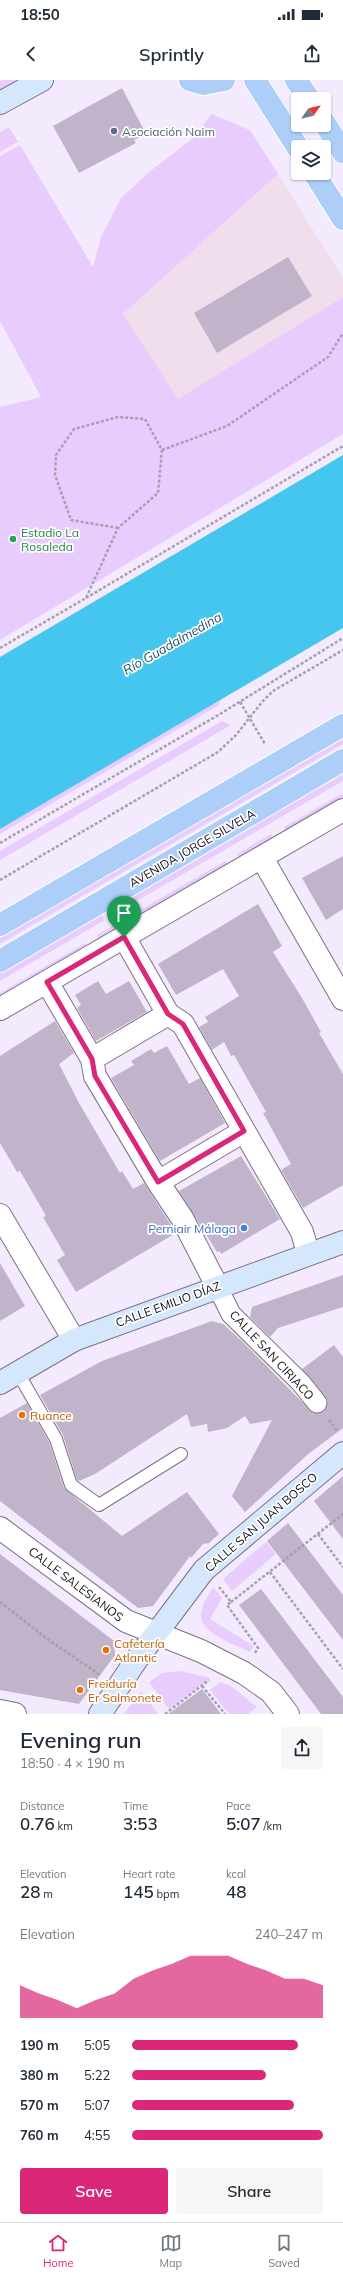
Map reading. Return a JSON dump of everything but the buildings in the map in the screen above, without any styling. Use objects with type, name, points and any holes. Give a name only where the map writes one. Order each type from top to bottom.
[{"type":"main road","points":[[0,103],[42,80]]},
{"type":"main road","points":[[190,80],[203,84],[224,80]]},
{"type":"main road","points":[[255,80],[293,140]]},
{"type":"main road","points":[[296,80],[304,92]]},
{"type":"main road","points":[[330,132],[343,152]]},
{"type":"main road","points":[[318,180],[343,219]]},
{"type":"main road","points":[[0,925],[343,724]]},
{"type":"main road","name":"AVENIDA JORGE SILVELA","points":[[0,961],[343,760]]},
{"type":"main road","name":"CALLE EMILIO DÍAZ","points":[[9,1378],[74,1340],[217,1286],[343,1242]]},
{"type":"main road","name":"CALLE SAN JUAN BOSCO","points":[[100,1714],[156,1634],[204,1570],[343,1453]]},
{"type":"street","points":[[0,1009],[343,810]]},
{"type":"street","points":[[262,858],[343,999]]},
{"type":"street","points":[[124,937],[168,1014],[183,1024],[302,1232],[308,1253]]},
{"type":"street","points":[[47,982],[92,1059],[95,1076],[158,1182],[182,1218],[217,1286]]},
{"type":"street","points":[[92,1059],[168,1014]]},
{"type":"street","points":[[158,1182],[244,1131]]},
{"type":"street","points":[[0,1215],[74,1340]]},
{"type":"street","name":"CALLE SAN CIRIACO","points":[[217,1286],[230,1314],[301,1383],[316,1403]]},
{"type":"street","name":"CALLE SALESIANOS","points":[[0,1528],[126,1621],[201,1651],[244,1673],[271,1692],[288,1714]]},
{"type":"street","points":[[0,1711],[15,1714]]},
{"type":"lane","points":[[9,1378],[56,1439],[71,1485],[99,1505],[181,1454]]},
{"type":"path","points":[[162,450],[227,426],[328,357],[343,333]]},
{"type":"path","points":[[86,598],[118,528],[158,493],[162,450],[145,419],[118,417],[74,430],[56,455],[55,475],[72,520],[118,528]]},
{"type":"path","points":[[0,648],[343,446]]},
{"type":"path","points":[[0,843],[240,702],[343,638]]},
{"type":"path","points":[[0,880],[218,752],[236,735],[273,691],[343,650]]},
{"type":"path","points":[[240,702],[268,751]]},
{"type":"path","points":[[255,1654],[258,1648],[227,1605],[343,1514]]},
{"type":"path","points":[[318,1534],[343,1567]]},
{"type":"path","points":[[270,1572],[343,1669]]},
{"type":"path","points":[[218,1584],[231,1602]]},
{"type":"path","points":[[0,1602],[46,1638],[118,1687]]},
{"type":"path","points":[[165,1714],[213,1677]]},
{"type":"path","points":[[202,1686],[225,1714]]},
{"type":"shaded area","points":[[18,80],[0,90],[0,81]]},
{"type":"shaded area","points":[[211,114],[250,130],[278,174],[123,314],[178,399],[343,297],[343,434],[0,640],[0,407],[41,397],[0,321],[0,156],[20,145],[93,267],[101,237],[121,198],[149,172],[196,136]]},
{"type":"shaded area","points":[[9,127],[18,142],[0,152],[0,132]]},
{"type":"shaded area","points":[[278,174],[343,278],[343,297],[178,400],[123,314]]},
{"type":"shaded area","points":[[221,699],[219,705],[0,834],[0,829]]},
{"type":"shaded area","points":[[222,721],[231,725],[0,860],[0,851]]},
{"type":"shaded area","points":[[343,738],[343,744],[0,944],[0,938]]},
{"type":"shaded area","points":[[343,772],[343,781],[118,912],[115,908],[102,915],[105,920],[0,981],[0,971]]},
{"type":"shaded area","points":[[343,793],[343,800],[287,833],[284,827]]},
{"type":"shaded area","points":[[271,834],[274,840],[100,941],[97,935],[225,861],[228,865],[240,858],[237,854]]},
{"type":"shaded area","points":[[85,943],[89,948],[0,1000],[0,993]]},
{"type":"shaded area","points":[[266,1542],[276,1554],[232,1591],[223,1579]]},
{"type":"shaded area","points":[[213,1587],[222,1598],[210,1619],[254,1646],[250,1652],[212,1633],[202,1621],[201,1611]]},
{"type":"shaded area","points":[[181,1671],[210,1678],[169,1709],[149,1682],[162,1673]]},
{"type":"shaded area","points":[[220,1682],[231,1686],[257,1707],[248,1714],[229,1714],[210,1690]]},
{"type":"shaded area","points":[[141,1691],[158,1714],[124,1714]]},
{"type":"water","name":"Río Guadalmedina","points":[[343,455],[343,628],[0,829],[0,657]]},
{"type":"place","name":"Asociación Naim","points":[[114,131]]},
{"type":"place","name":"Estadio La Rosaleda","points":[[13,539]]},
{"type":"place","name":"Perniair Málaga","points":[[244,1228]]},
{"type":"place","name":"Ruance","points":[[22,1415]]},
{"type":"place","name":"Cafetería Atlantic","points":[[106,1650]]},
{"type":"place","name":"Freiduría Er Salmonete","points":[[80,1690]]},
{"type":"route","points":[[124,937],[168,1014],[183,1024],[244,1131],[158,1182],[95,1076],[92,1059],[47,982],[124,937]]}]
